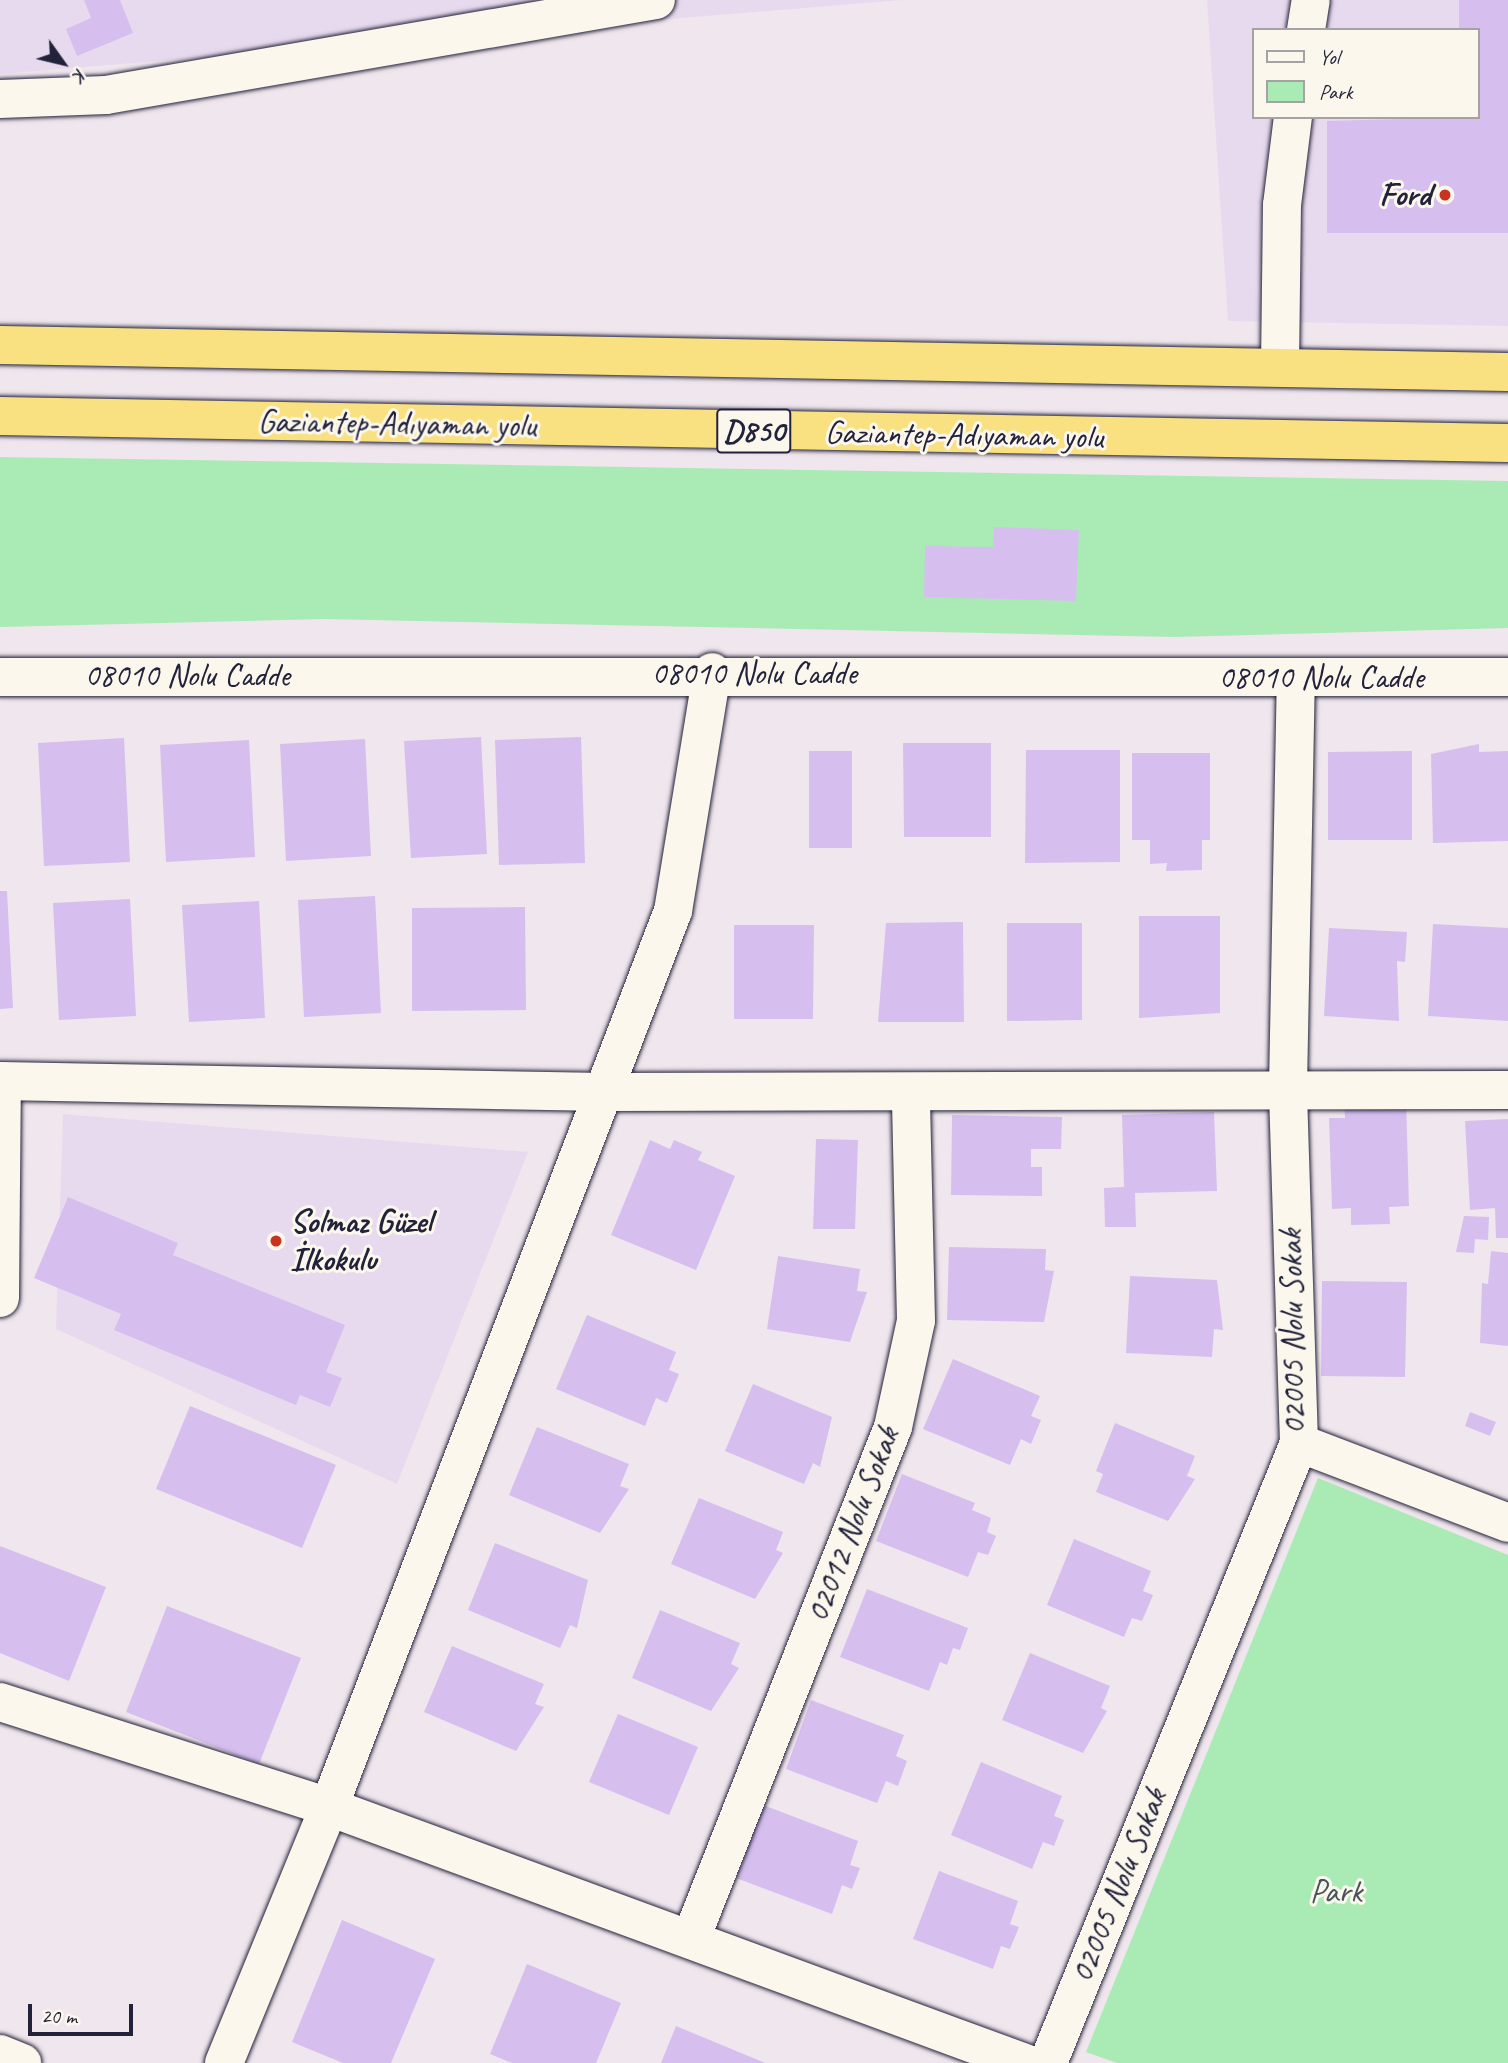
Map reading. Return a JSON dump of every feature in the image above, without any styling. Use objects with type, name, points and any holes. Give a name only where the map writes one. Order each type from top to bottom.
[{"type":"highway","name":"D850","points":[[0,345],[1508,372]]},
{"type":"highway","name":"Gaziantep-Adıyaman yolu","points":[[0,416],[1508,443]]},
{"type":"street","points":[[0,99],[106,95],[656,0]]},
{"type":"street","points":[[1306,28],[1311,0]]},
{"type":"street","points":[[1280,368],[1282,205],[1293,119]]},
{"type":"street","points":[[223,2063],[329,1807],[606,1092],[673,911],[712,672]]},
{"type":"street","name":"08010 Nolu Cadde","points":[[0,677],[712,672],[1296,680],[1508,677]]},
{"type":"street","name":"02005 Nolu Sokak","points":[[1048,2063],[1298,1443],[1288,1087],[1296,680]]},
{"type":"street","points":[[0,1298],[1,1081],[606,1092],[911,1093],[1288,1087],[1508,1090]]},
{"type":"street","name":"02012 Nolu Sokak","points":[[692,1936],[893,1427],[916,1321],[911,1093]]},
{"type":"street","points":[[1298,1443],[1508,1523]]},
{"type":"street","points":[[0,1702],[329,1807],[692,1936],[1025,2063]]},
{"type":"street","points":[[0,2054],[22,2063]]},
{"type":"shaded area","points":[[0,0],[902,0],[0,74]]},
{"type":"shaded area","points":[[1207,0],[1508,0],[1508,326],[1228,321]]},
{"type":"shaded area","name":"Solmaz Güzel İlkokulu","points":[[63,1114],[528,1152],[397,1484],[56,1329]]},
{"type":"green space","points":[[0,457],[1508,481],[1508,628],[1175,637],[324,619],[0,627]]},
{"type":"green space","name":"Park","points":[[1318,1478],[1508,1555],[1508,2063],[1117,2063],[1086,2052]]},
{"type":"building","points":[[84,0],[120,0],[133,33],[77,56],[66,29],[91,18]]},
{"type":"building","points":[[1459,0],[1508,0],[1508,233],[1327,233],[1327,121],[1480,119],[1480,28],[1459,28]]},
{"type":"building","points":[[994,527],[1079,530],[1076,601],[924,597],[925,546],[993,547]]},
{"type":"building","points":[[481,737],[487,854],[411,858],[404,741]]},
{"type":"building","points":[[581,737],[585,863],[499,865],[495,740]]},
{"type":"building","points":[[124,738],[130,862],[44,866],[38,743]]},
{"type":"building","points":[[365,739],[371,856],[286,861],[280,744]]},
{"type":"building","points":[[249,740],[255,857],[166,862],[160,745]]},
{"type":"building","points":[[903,743],[991,743],[991,837],[904,837]]},
{"type":"building","points":[[1479,744],[1479,752],[1508,751],[1508,841],[1433,843],[1431,754]]},
{"type":"building","points":[[1026,750],[1120,750],[1120,862],[1025,863]]},
{"type":"building","points":[[809,751],[852,751],[852,848],[809,848]]},
{"type":"building","points":[[1412,751],[1412,840],[1328,840],[1328,752]]},
{"type":"building","points":[[1132,753],[1210,753],[1210,840],[1202,840],[1202,870],[1166,871],[1167,863],[1150,864],[1150,840],[1132,840]]},
{"type":"building","points":[[0,891],[7,891],[13,1008],[0,1009]]},
{"type":"building","points":[[375,896],[381,1013],[304,1017],[298,900]]},
{"type":"building","points":[[130,899],[136,1016],[59,1020],[53,903]]},
{"type":"building","points":[[259,901],[265,1018],[189,1022],[182,905]]},
{"type":"building","points":[[525,907],[526,1010],[412,1011],[412,908]]},
{"type":"building","points":[[1139,916],[1220,916],[1220,1013],[1139,1018]]},
{"type":"building","points":[[963,922],[964,1022],[878,1022],[886,923]]},
{"type":"building","points":[[1007,923],[1082,923],[1082,1020],[1007,1021]]},
{"type":"building","points":[[1433,924],[1508,928],[1508,1021],[1428,1016]]},
{"type":"building","points":[[734,925],[814,925],[813,1019],[734,1019]]},
{"type":"building","points":[[1329,928],[1407,932],[1405,962],[1397,961],[1399,1021],[1324,1016]]},
{"type":"building","points":[[1406,1098],[1409,1206],[1389,1207],[1390,1224],[1351,1225],[1351,1208],[1332,1209],[1329,1118],[1345,1118],[1344,1100]]},
{"type":"building","points":[[1214,1112],[1217,1191],[1135,1193],[1136,1227],[1105,1227],[1104,1188],[1124,1187],[1122,1115]]},
{"type":"building","points":[[952,1115],[1062,1117],[1061,1149],[1031,1149],[1031,1167],[1042,1167],[1042,1196],[951,1195]]},
{"type":"building","points":[[1508,1119],[1508,1238],[1496,1238],[1495,1208],[1470,1210],[1465,1121]]},
{"type":"building","points":[[816,1139],[858,1140],[855,1229],[813,1229]]},
{"type":"building","points":[[650,1140],[670,1149],[674,1140],[702,1152],[698,1160],[735,1176],[696,1270],[611,1235]]},
{"type":"building","points":[[68,1197],[178,1243],[173,1255],[345,1325],[326,1372],[342,1378],[330,1407],[300,1395],[296,1405],[114,1330],[121,1314],[34,1278]]},
{"type":"building","points":[[1464,1216],[1489,1217],[1488,1240],[1475,1239],[1474,1253],[1456,1252]]},
{"type":"building","points":[[949,1247],[1046,1249],[1045,1270],[1054,1271],[1044,1322],[947,1320]]},
{"type":"building","points":[[1491,1251],[1508,1253],[1508,1346],[1480,1343],[1482,1283],[1488,1284]]},
{"type":"building","points":[[778,1256],[860,1269],[857,1291],[867,1292],[850,1342],[767,1329]]},
{"type":"building","points":[[1130,1276],[1217,1280],[1223,1330],[1214,1329],[1212,1357],[1126,1353]]},
{"type":"building","points":[[1322,1281],[1407,1282],[1405,1377],[1321,1376]]},
{"type":"building","points":[[587,1315],[676,1352],[669,1370],[679,1374],[667,1403],[656,1398],[645,1426],[556,1389]]},
{"type":"building","points":[[953,1359],[1040,1396],[1031,1416],[1041,1420],[1031,1444],[1021,1439],[1010,1465],[923,1429]]},
{"type":"building","points":[[753,1384],[832,1417],[820,1467],[813,1463],[804,1484],[725,1451]]},
{"type":"building","points":[[190,1406],[336,1465],[302,1548],[156,1489]]},
{"type":"building","points":[[1470,1412],[1496,1422],[1490,1436],[1465,1426]]},
{"type":"building","points":[[1115,1423],[1195,1456],[1187,1476],[1195,1479],[1168,1521],[1096,1492],[1103,1474],[1096,1471]]},
{"type":"building","points":[[537,1427],[629,1464],[620,1486],[629,1489],[600,1533],[509,1495]]},
{"type":"building","points":[[902,1474],[975,1503],[972,1510],[991,1518],[987,1532],[996,1536],[988,1555],[978,1552],[968,1577],[876,1541]]},
{"type":"building","points":[[699,1498],[783,1532],[776,1550],[783,1553],[755,1599],[671,1564]]},
{"type":"building","points":[[1074,1539],[1151,1571],[1143,1591],[1153,1595],[1142,1621],[1132,1618],[1124,1637],[1047,1605]]},
{"type":"building","points":[[495,1543],[588,1580],[577,1628],[570,1625],[560,1648],[468,1610]]},
{"type":"building","points":[[0,1546],[106,1587],[69,1681],[0,1653]]},
{"type":"building","points":[[867,1589],[968,1628],[960,1650],[953,1648],[947,1665],[940,1662],[929,1691],[840,1657]]},
{"type":"building","points":[[167,1606],[301,1658],[259,1764],[126,1712]]},
{"type":"building","points":[[660,1610],[740,1643],[731,1664],[739,1668],[711,1711],[632,1678]]},
{"type":"building","points":[[452,1646],[544,1684],[535,1704],[544,1707],[516,1751],[424,1712]]},
{"type":"building","points":[[1030,1653],[1110,1686],[1101,1708],[1107,1711],[1083,1753],[1002,1720]]},
{"type":"building","points":[[811,1700],[904,1735],[896,1756],[907,1761],[898,1786],[886,1781],[877,1803],[786,1769]]},
{"type":"building","points":[[618,1714],[698,1747],[669,1815],[589,1782]]},
{"type":"building","points":[[981,1762],[1062,1796],[1054,1816],[1064,1820],[1054,1846],[1043,1842],[1032,1869],[951,1835]]},
{"type":"building","points":[[763,1805],[858,1841],[850,1865],[860,1868],[852,1889],[842,1885],[832,1914],[736,1878]]},
{"type":"building","points":[[939,1871],[1018,1901],[1010,1924],[1019,1927],[1010,1949],[1001,1946],[993,1969],[913,1939]]},
{"type":"building","points":[[342,1920],[435,1959],[391,2063],[343,2063],[292,2042]]},
{"type":"building","points":[[527,1964],[621,2003],[596,2063],[512,2063],[490,2054]]},
{"type":"building","points":[[676,2026],[765,2063],[661,2063]]},
{"type":"place","name":"Ford","points":[[1445,195]]},
{"type":"place","name":"Solmaz Güzel İlkokulu","points":[[276,1241]]}]
